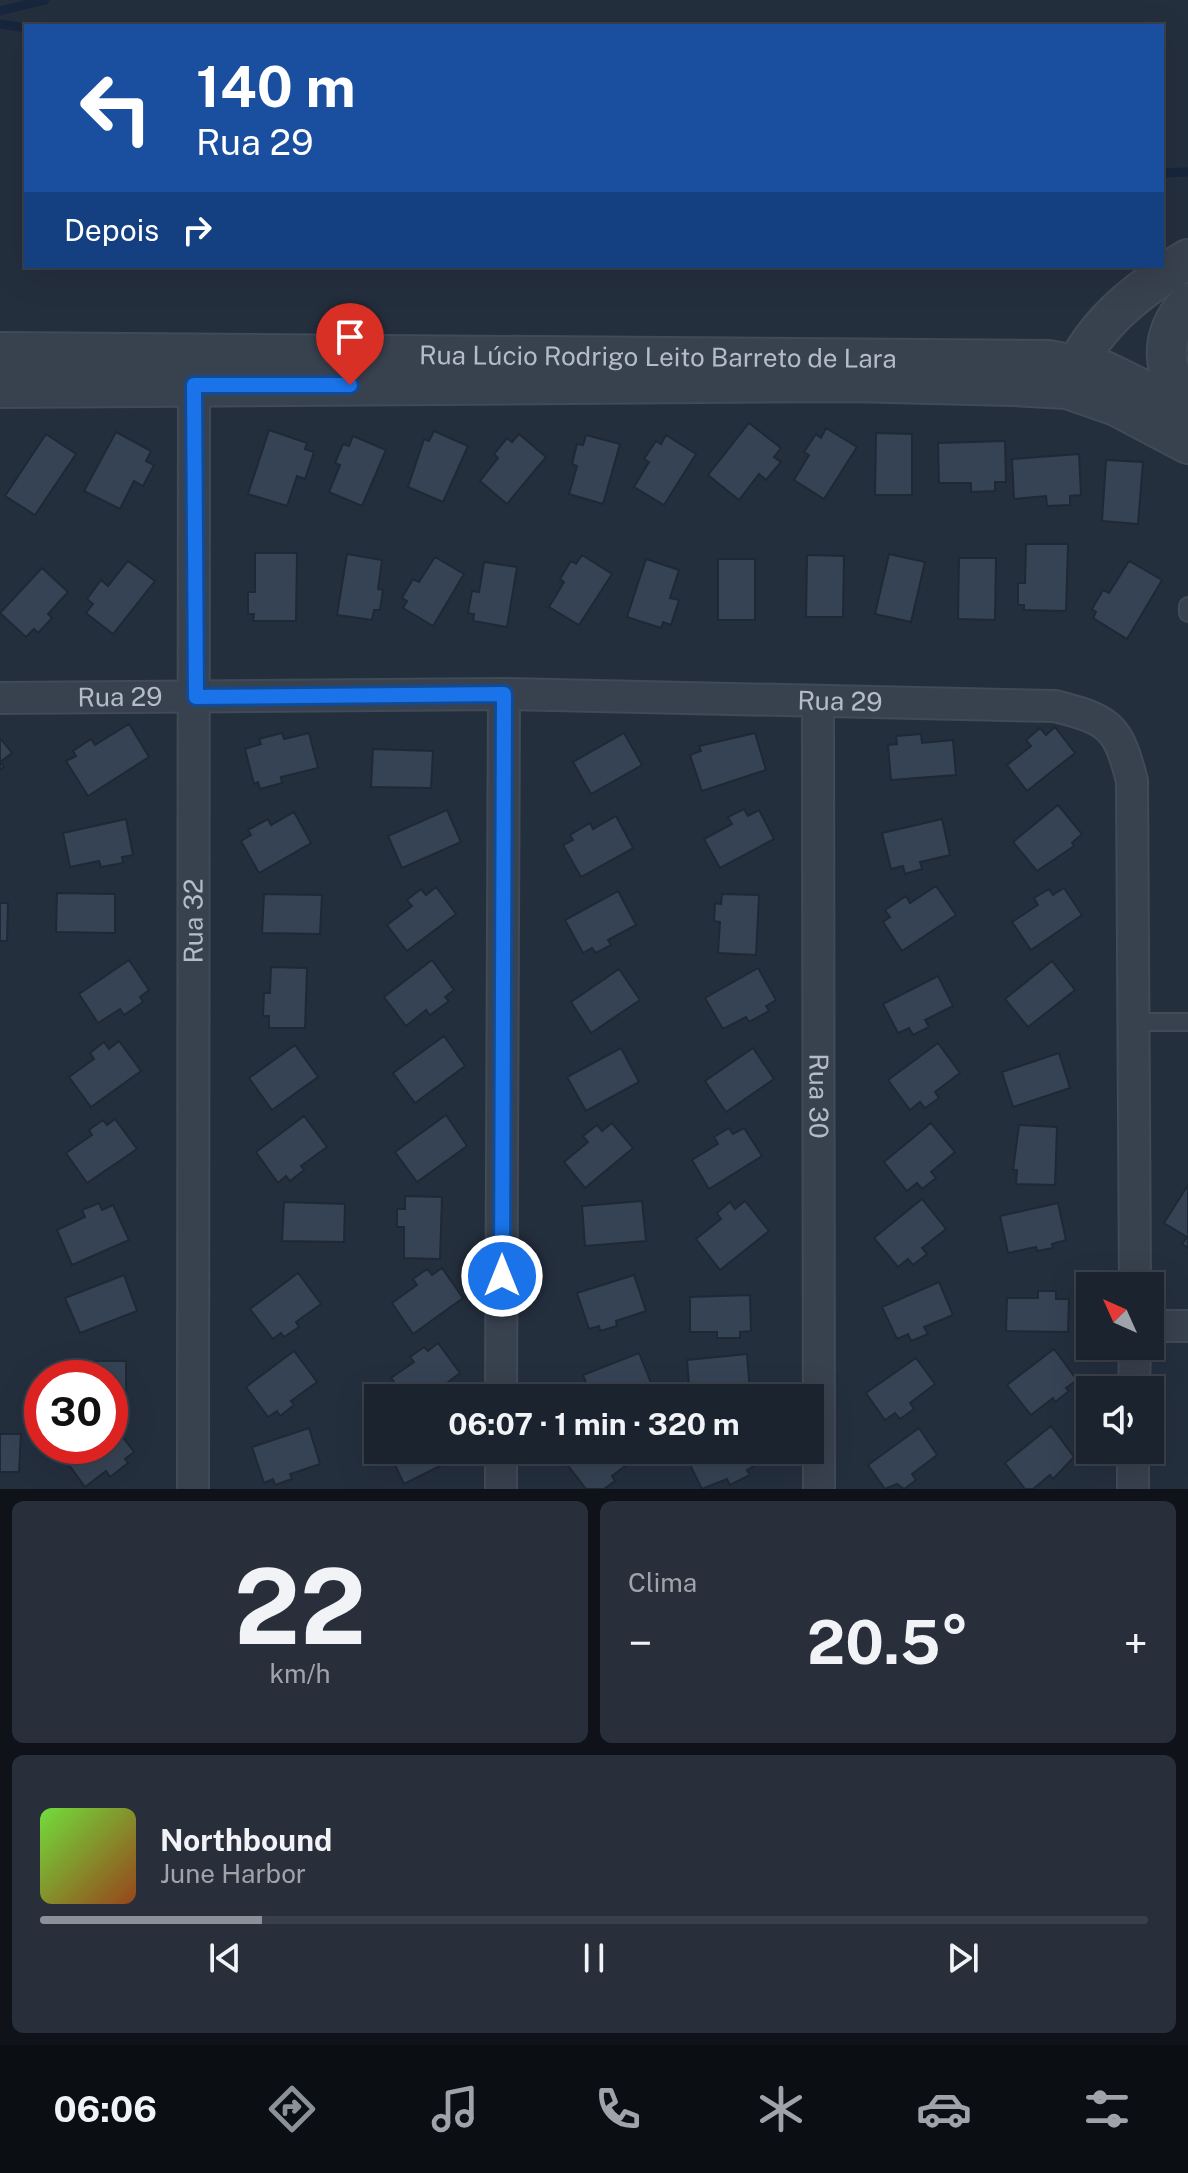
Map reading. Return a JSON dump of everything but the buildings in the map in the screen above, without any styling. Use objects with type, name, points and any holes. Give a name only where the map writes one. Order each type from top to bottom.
[{"type":"street","points":[[1072,376],[1110,316],[1188,259]]},
{"type":"street","points":[[1188,303],[1173,326],[1166,364],[1188,423]]},
{"type":"street","name":"Rua Lúcio Rodrigo Leito Barreto de Lara","points":[[0,352],[194,369],[850,382],[1072,376],[1116,406],[1188,423]]},
{"type":"street","name":"Rua Lúcio Rodrigo Leito Barreto de Lara","points":[[0,388],[194,369]]},
{"type":"street","name":"Rua 32","points":[[193,1489],[194,369]]},
{"type":"street","points":[[501,1384],[504,694]]},
{"type":"street","name":"Rua 29","points":[[0,698],[504,694],[1055,706],[1093,716],[1122,741],[1132,781],[1135,1272]]},
{"type":"street","name":"Rua 30","points":[[818,702],[819,1489]]},
{"type":"street","points":[[1164,1326],[1188,1326]]},
{"type":"street","points":[[501,1464],[501,1489]]},
{"type":"street","points":[[1133,1464],[1133,1489]]},
{"type":"lane","points":[[1188,606],[1188,613]]},
{"type":"lane","points":[[1133,1022],[1188,1022]]},
{"type":"waterway","points":[[0,11],[45,0]]},
{"type":"waterway","points":[[0,24],[24,28]]},
{"type":"waterway","points":[[1164,173],[1188,172]]},
{"type":"route","points":[[350,385],[194,385],[196,697],[504,694],[502,1276]]}]
